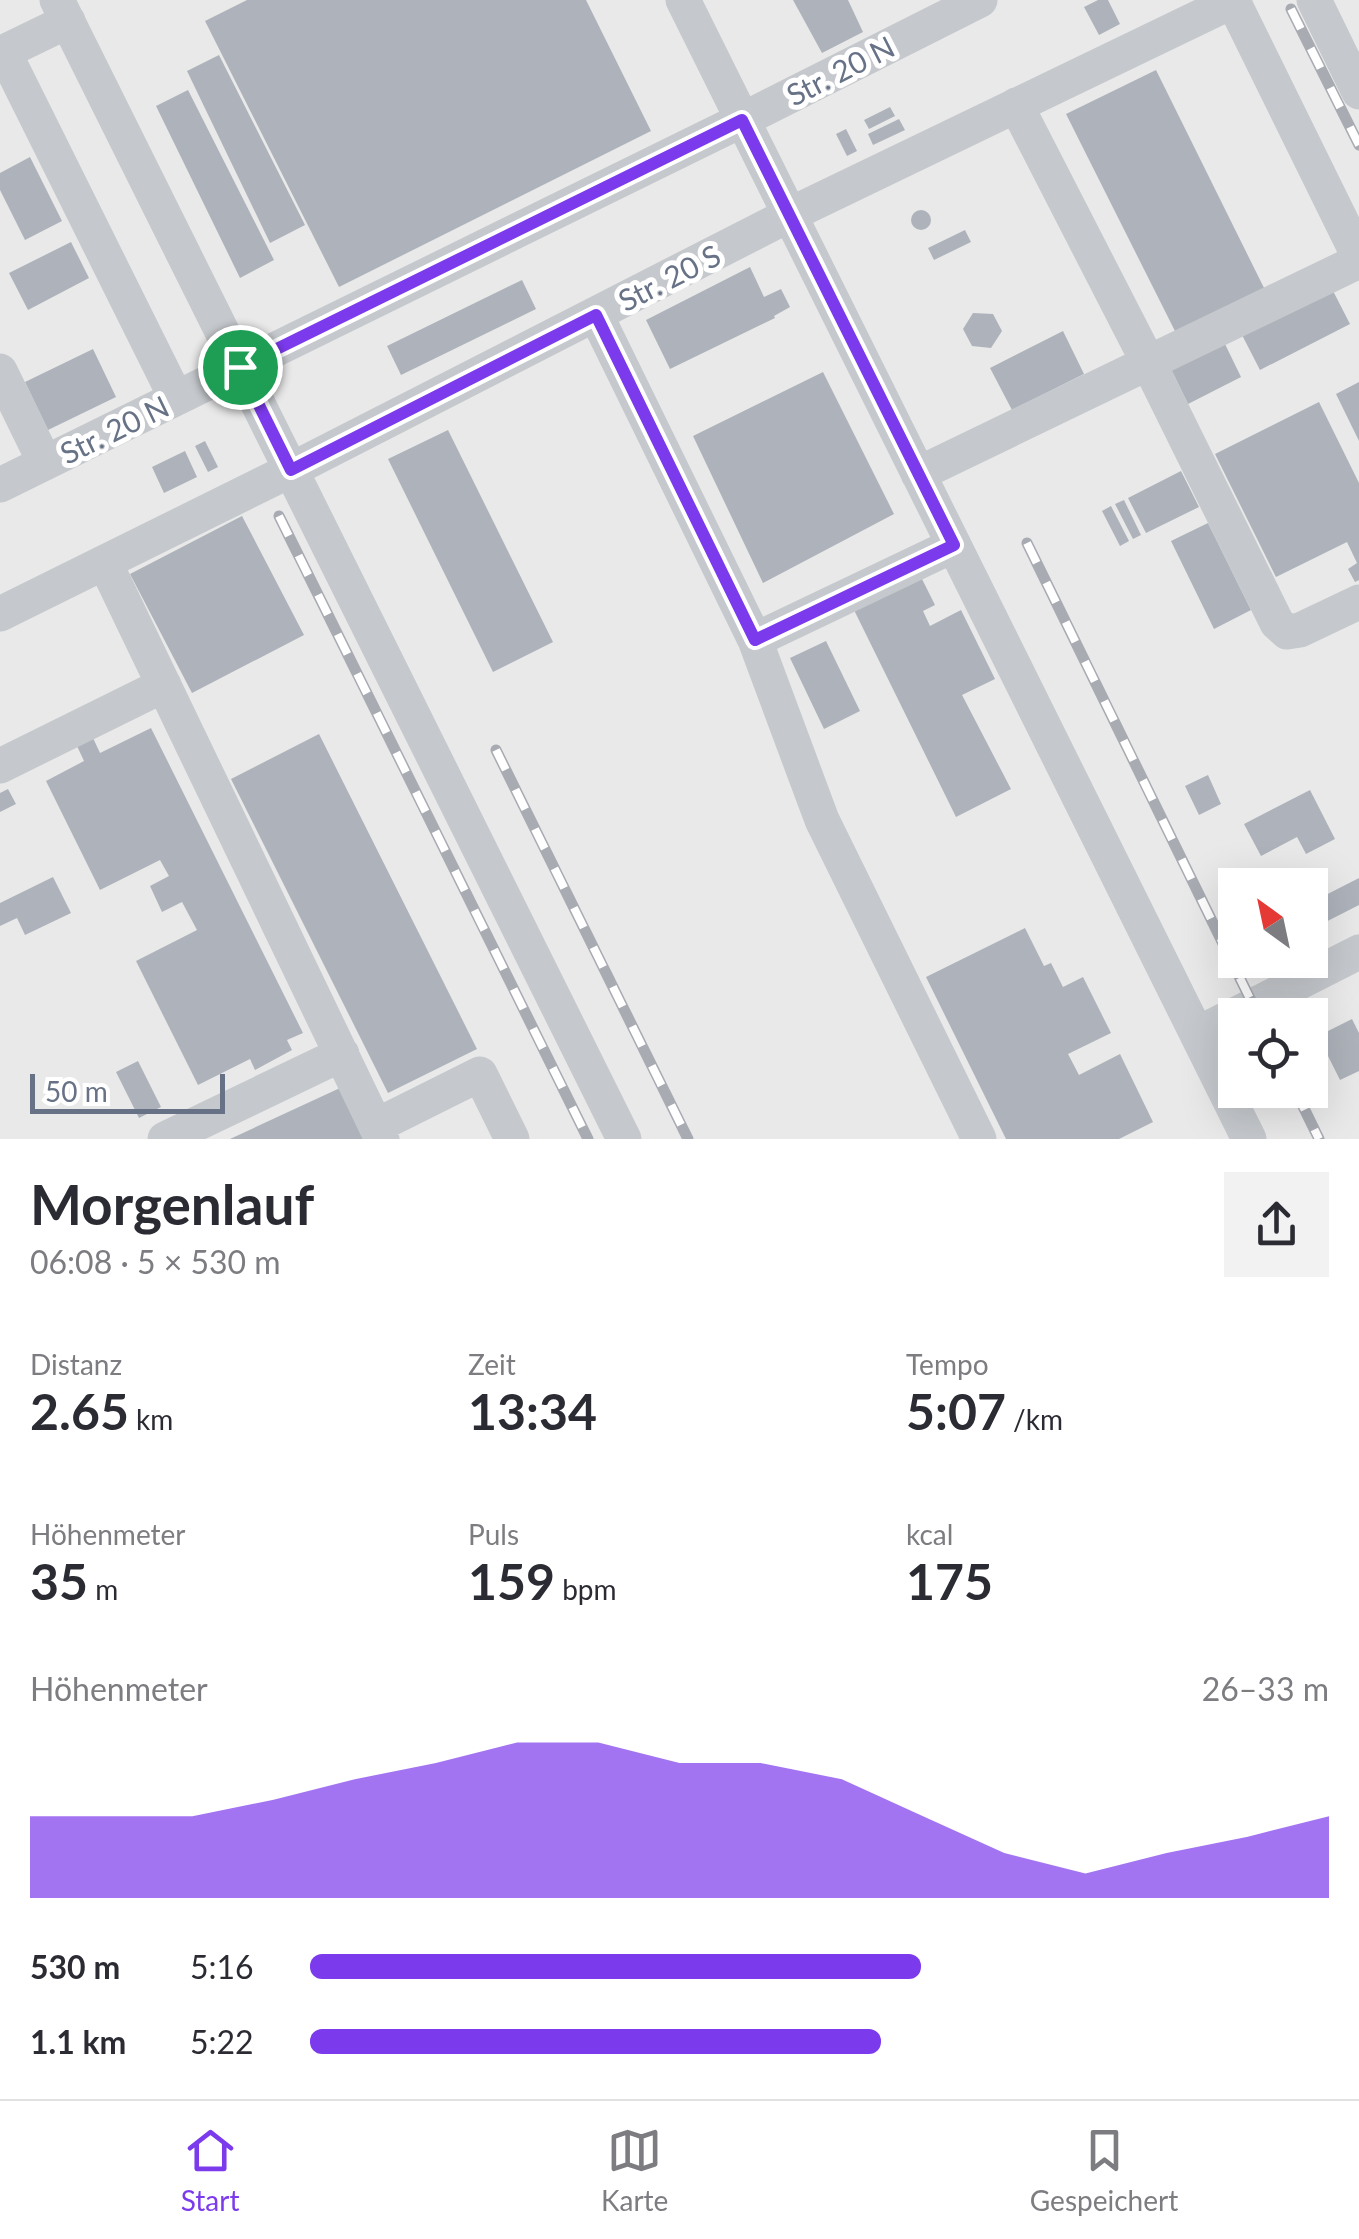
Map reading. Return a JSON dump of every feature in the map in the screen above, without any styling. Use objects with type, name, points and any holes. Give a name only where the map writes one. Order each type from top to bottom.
[{"type":"lane","points":[[682,0],[1249,1139]]},
{"type":"lane","name":"Str. 20 N","points":[[0,485],[980,0]]},
{"type":"lane","points":[[918,474],[1359,259],[1234,0]]},
{"type":"lane","name":"Str. 20 S","points":[[0,614],[790,215],[1234,0]]},
{"type":"lane","points":[[1314,0],[1359,92]]},
{"type":"lane","points":[[176,398],[2,53],[62,10],[624,1139]]},
{"type":"lane","points":[[1016,105],[1277,623],[1287,632],[1300,630],[1359,602]]},
{"type":"lane","points":[[596,315],[755,640],[822,820],[978,1139]]},
{"type":"lane","points":[[0,372],[45,462]]},
{"type":"lane","points":[[755,640],[954,545]]},
{"type":"lane","points":[[105,563],[379,1133],[480,1074],[512,1139]]},
{"type":"lane","points":[[0,766],[164,685]]},
{"type":"lane","points":[[1197,1034],[1359,952]]},
{"type":"lane","points":[[189,1134],[342,1054]]},
{"type":"shaded area","points":[[0,0],[1359,0],[1359,1139],[0,1139]]},
{"type":"building","points":[[247,0],[586,0],[651,131],[339,287],[205,21]]},
{"type":"building","points":[[793,0],[848,0],[863,32],[822,53]]},
{"type":"building","points":[[1108,0],[1120,24],[1099,35],[1084,7]]},
{"type":"building","points":[[219,55],[305,225],[270,243],[187,71]]},
{"type":"building","points":[[1156,70],[1269,298],[1181,343],[1066,114]]},
{"type":"building","points":[[188,90],[274,260],[240,278],[156,106]]},
{"type":"building","points":[[890,107],[895,116],[869,129],[864,120]]},
{"type":"building","points":[[899,119],[905,130],[873,145],[868,134]]},
{"type":"building","points":[[846,129],[857,151],[847,156],[836,134]]},
{"type":"building","points":[[30,157],[62,221],[25,240],[0,190],[0,173]]},
{"type":"building","points":[[921,210],[931,220],[921,230],[911,220]]},
{"type":"building","points":[[965,230],[971,242],[934,260],[928,248]]},
{"type":"building","points":[[71,242],[89,278],[28,310],[9,273]]},
{"type":"building","points":[[750,267],[764,297],[781,289],[790,307],[670,369],[646,320]]},
{"type":"building","points":[[522,280],[536,309],[401,375],[387,346]]},
{"type":"building","points":[[1331,287],[1350,324],[1260,370],[1241,333]]},
{"type":"building","points":[[973,313],[993,314],[1002,331],[991,348],[972,346],[963,329]]},
{"type":"building","points":[[1063,331],[1084,374],[1012,410],[990,368]]},
{"type":"building","points":[[1224,342],[1241,377],[1188,404],[1171,369]]},
{"type":"building","points":[[93,349],[116,397],[48,430],[25,382]]},
{"type":"building","points":[[823,372],[894,514],[763,583],[693,436]]},
{"type":"building","points":[[1359,382],[1359,441],[1336,394]]},
{"type":"building","points":[[1319,402],[1359,483],[1359,580],[1355,582],[1348,569],[1357,563],[1347,542],[1276,577],[1215,454]]},
{"type":"building","points":[[448,430],[553,642],[493,672],[388,459]]},
{"type":"building","points":[[205,441],[218,467],[208,472],[195,446]]},
{"type":"building","points":[[185,451],[197,477],[164,493],[152,467]]},
{"type":"building","points":[[1181,471],[1199,507],[1146,533],[1128,498]]},
{"type":"building","points":[[1124,500],[1141,535],[1133,539],[1115,504]]},
{"type":"building","points":[[1111,506],[1129,541],[1120,546],[1102,511]]},
{"type":"building","points":[[242,516],[304,635],[192,693],[130,574]]},
{"type":"building","points":[[1208,523],[1251,610],[1214,629],[1171,541]]},
{"type":"building","points":[[921,577],[935,605],[923,611],[930,626],[961,610],[995,679],[962,695],[1011,789],[956,817],[854,610]]},
{"type":"building","points":[[826,641],[860,711],[824,729],[790,658]]},
{"type":"building","points":[[151,728],[303,1033],[287,1040],[292,1050],[255,1070],[250,1059],[198,1085],[136,961],[197,930],[182,902],[162,912],[150,886],[169,876],[160,860],[100,890],[46,781],[84,761],[77,746],[93,738],[100,753]]},
{"type":"building","points":[[319,734],[477,1049],[388,1093],[231,779]]},
{"type":"building","points":[[1208,775],[1221,804],[1199,815],[1185,786]]},
{"type":"building","points":[[8,789],[16,804],[0,812],[0,793]]},
{"type":"building","points":[[1310,790],[1335,839],[1306,854],[1297,837],[1261,856],[1244,824]]},
{"type":"building","points":[[53,877],[71,913],[25,935],[17,918],[0,926],[0,903]]},
{"type":"building","points":[[1359,878],[1359,905],[1328,921],[1328,894]]},
{"type":"building","points":[[1025,928],[1044,966],[1051,963],[1063,987],[1083,977],[1111,1033],[1068,1054],[1079,1075],[1120,1054],[1153,1122],[1119,1139],[1006,1139],[926,977]]},
{"type":"building","points":[[1352,1019],[1359,1033],[1359,1071],[1340,1080],[1328,1056],[1328,1031]]},
{"type":"building","points":[[138,1061],[161,1107],[139,1118],[116,1072]]},
{"type":"building","points":[[340,1088],[364,1139],[230,1139]]},
{"type":"railway","points":[[1291,9],[1359,145]]},
{"type":"railway","points":[[279,516],[588,1139]]},
{"type":"railway","points":[[1027,543],[1250,998]]},
{"type":"railway","points":[[496,750],[688,1139]]},
{"type":"railway","points":[[1304,1108],[1319,1139]]},
{"type":"route","points":[[742,120],[954,545],[755,640],[596,315],[291,470],[240,367],[742,120]]}]
